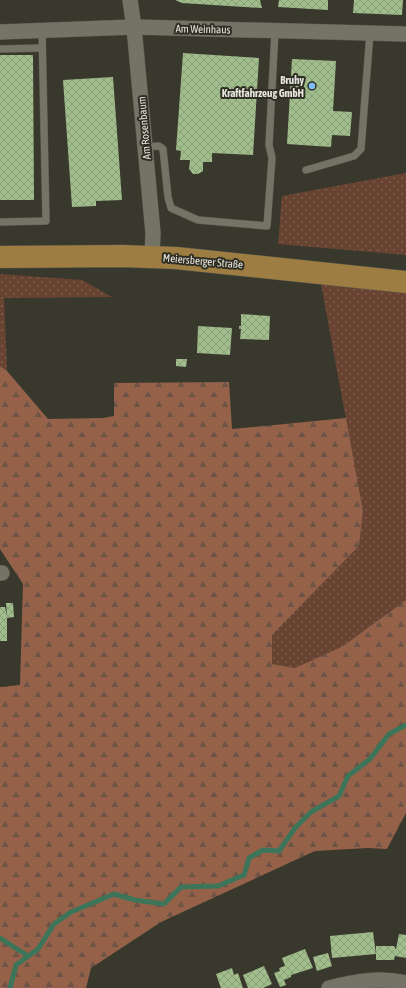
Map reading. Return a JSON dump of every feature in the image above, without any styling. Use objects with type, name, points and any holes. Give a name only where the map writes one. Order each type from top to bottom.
[{"type":"main road","name":"Meiersberger Straße","points":[[0,256],[152,257],[261,266],[406,282]]},
{"type":"street","name":"Am Rosenbaum","points":[[130,0],[134,27],[153,233],[152,257]]},
{"type":"street","name":"Am Weinhaus","points":[[0,32],[134,27],[406,34]]},
{"type":"street","points":[[329,988],[359,981],[389,979],[406,983]]},
{"type":"lane","points":[[0,222],[46,221],[42,31]]},
{"type":"lane","points":[[145,147],[160,146],[163,149],[168,197],[171,208],[198,220],[267,226],[272,158],[269,145],[274,31]]},
{"type":"lane","points":[[306,170],[354,156],[361,149],[370,33]]},
{"type":"lane","points":[[0,48],[42,48]]},
{"type":"shaded area","points":[[406,173],[406,255],[278,244],[282,196]]},
{"type":"shaded area","points":[[0,274],[82,280],[112,297],[4,298],[7,371],[0,366]]},
{"type":"shaded area","points":[[321,284],[406,293],[406,600],[343,646],[295,668],[272,664],[272,635],[359,546],[363,511]]},
{"type":"green space","points":[[0,366],[7,371],[48,419],[103,418],[114,416],[114,383],[229,382],[232,429],[346,418],[363,511],[359,546],[272,635],[272,664],[295,668],[343,646],[406,600],[406,813],[387,849],[368,848],[315,851],[161,922],[91,968],[86,988],[0,988],[0,687],[20,685],[23,584],[0,549]]},
{"type":"building","points":[[175,0],[260,0],[262,8],[182,3]]},
{"type":"building","points":[[279,0],[328,0],[328,10],[278,7]]},
{"type":"building","points":[[354,0],[403,0],[402,15],[353,13]]},
{"type":"building","points":[[183,53],[259,58],[253,155],[212,153],[212,162],[203,162],[203,171],[198,174],[193,174],[189,169],[190,160],[180,160],[181,151],[176,150]]},
{"type":"building","points":[[0,55],[33,55],[34,200],[0,200]]},
{"type":"building","name":"Bruhy Kraftfahrzeug GmbH","points":[[292,59],[336,61],[333,111],[352,112],[350,136],[332,135],[331,147],[287,144]]},
{"type":"building","points":[[113,77],[122,200],[96,201],[96,206],[72,207],[63,80]]},
{"type":"building","points":[[241,314],[270,316],[269,340],[240,339],[241,329],[239,329],[239,326],[241,326]]},
{"type":"building","points":[[198,326],[232,328],[230,355],[197,353]]},
{"type":"building","points":[[176,359],[187,359],[186,367],[176,366]]},
{"type":"building","points":[[6,603],[13,603],[14,617],[7,618],[7,641],[0,641],[0,607],[5,607],[7,616]]},
{"type":"building","points":[[373,932],[376,954],[332,958],[330,936]]},
{"type":"building","points":[[399,934],[406,935],[406,958],[395,956],[394,960],[376,960],[376,946],[394,946],[396,949]]},
{"type":"building","points":[[305,949],[313,968],[291,975],[291,977],[284,980],[286,985],[280,987],[274,973],[280,971],[279,968],[285,966],[282,958]]},
{"type":"building","points":[[328,953],[332,966],[317,971],[313,957]]},
{"type":"building","points":[[264,966],[272,984],[263,988],[248,988],[243,975]]},
{"type":"building","points":[[232,968],[234,975],[238,973],[243,988],[221,988],[216,974]]},
{"type":"waterway","points":[[10,988],[16,965],[38,949],[54,924],[71,912],[114,894],[135,900],[164,904],[181,887],[218,886],[244,875],[249,858],[263,850],[279,851],[295,828],[311,812],[339,796],[348,776],[370,759],[389,734],[406,725]]},
{"type":"waterway","points":[[0,938],[28,956]]},
{"type":"place","name":"Bruhy Kraftfahrzeug GmbH","points":[[312,86]]}]
